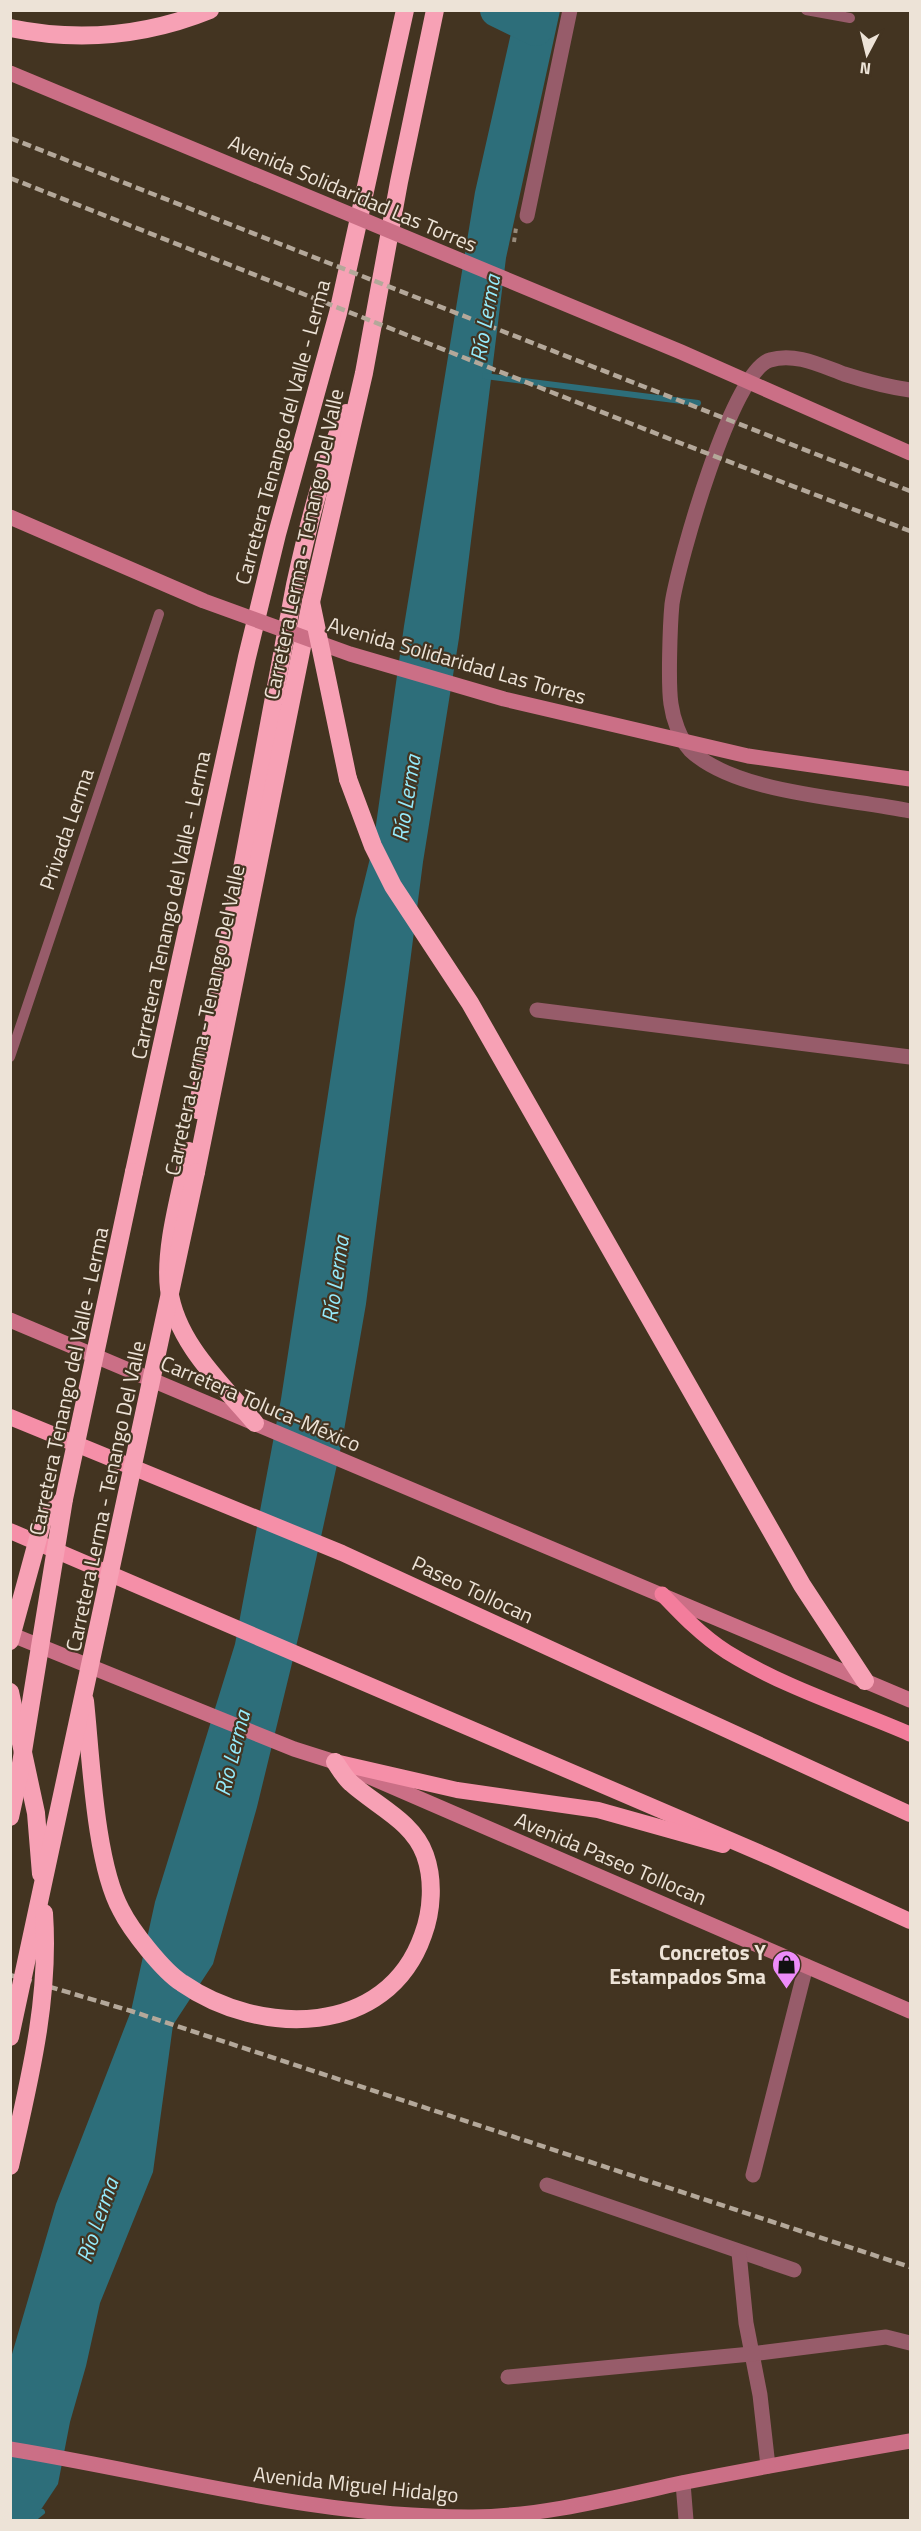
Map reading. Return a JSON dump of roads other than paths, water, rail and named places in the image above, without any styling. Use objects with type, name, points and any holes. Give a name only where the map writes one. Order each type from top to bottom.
[{"type":"highway","points":[[10,27],[56,35],[111,35],[165,26],[210,10]]},
{"type":"highway","name":"Carretera Tenango del Valle - Lerma","points":[[10,1817],[20,1776],[64,1499],[134,1172],[247,657],[277,534],[338,314],[405,10]]},
{"type":"highway","name":"Carretera Lerma - Tenango Del Valle","points":[[10,2037],[85,1701],[196,1172],[311,602],[364,373],[399,182],[435,10]]},
{"type":"highway","points":[[261,1426],[199,1357],[174,1310],[169,1287],[172,1239],[309,524],[328,454],[364,373]]},
{"type":"highway","points":[[311,602],[348,779],[373,846],[393,886],[470,1004],[802,1585],[865,1681]]},
{"type":"highway","name":"Paseo Tollocan","points":[[10,1417],[253,1519],[342,1553],[910,1814]]},
{"type":"highway","points":[[11,1636],[42,1520],[64,1499]]},
{"type":"highway","points":[[10,1531],[772,1858],[910,1921]]},
{"type":"highway","points":[[10,1692],[36,1813],[45,1937],[40,2032],[10,2166]]},
{"type":"highway","points":[[85,1701],[108,1875],[121,1911],[160,1964],[180,1982],[205,1997],[233,2009],[262,2016],[314,2018],[340,2014],[368,2004],[387,1992],[400,1978],[419,1946],[429,1910],[429,1873],[425,1855],[409,1829],[349,1782],[335,1762]]},
{"type":"highway","points":[[335,1762],[457,1790],[598,1810],[772,1858]]},
{"type":"main road","name":"Avenida Solidaridad Las Torres","points":[[10,74],[670,348],[910,453]]},
{"type":"main road","name":"Avenida Solidaridad Las Torres","points":[[10,517],[204,601],[350,654],[504,699],[748,756],[910,778]]},
{"type":"main road","name":"Carretera Toluca-México","points":[[10,1320],[662,1594]]},
{"type":"main road","points":[[662,1594],[910,1700]]},
{"type":"main road","points":[[662,1594],[694,1627],[727,1652],[789,1683],[910,1734]]},
{"type":"main road","name":"Avenida Paseo Tollocan","points":[[11,1636],[294,1749],[335,1762],[910,2011]]},
{"type":"main road","name":"Avenida Miguel Hidalgo","points":[[10,2449],[282,2500],[400,2513],[472,2517],[538,2513],[768,2466],[910,2441]]},
{"type":"street","points":[[527,216],[570,10]]},
{"type":"street","points":[[910,390],[886,386],[817,362],[790,358],[769,360],[756,370],[743,388],[704,481],[672,604],[671,704],[679,732],[689,748],[709,764],[730,775],[791,792],[860,801],[910,811]]},
{"type":"street","points":[[537,1010],[910,1057]]},
{"type":"street","points":[[753,2175],[806,1966]]},
{"type":"street","points":[[547,2185],[739,2253],[794,2270]]},
{"type":"street","points":[[739,2253],[768,2466]]},
{"type":"street","points":[[508,2377],[751,2354],[886,2337],[910,2343]]},
{"type":"street","points":[[683,2483],[686,2520]]},
{"type":"lane","points":[[806,10],[850,18]]},
{"type":"lane","name":"Privada Lerma","points":[[10,1057],[159,614]]},
{"type":"water","name":"Río Lerma","points":[[516,11],[560,11],[506,258],[459,638],[423,862],[366,1304],[342,1442],[303,1618],[257,1807],[213,1964],[173,2025],[153,2172],[100,2303],[86,2366],[70,2422],[58,2484],[34,2520],[11,2520],[10,2361],[56,2204],[131,2011],[155,1902],[235,1644],[281,1399],[355,919],[373,846],[404,626],[475,192]]},
{"type":"waterway","points":[[497,10],[536,29]]},
{"type":"waterway","points":[[485,376],[698,403]]},
{"type":"waterway","points":[[32,2520],[42,2512]]},
{"type":"railway","points":[[10,138],[910,491]]},
{"type":"railway","points":[[10,178],[675,441],[910,531]]},
{"type":"railway","points":[[10,1975],[131,2011],[910,2267]]},
{"type":"place","name":"Concretos Y Estampados Sma","points":[[787,1990]]}]
